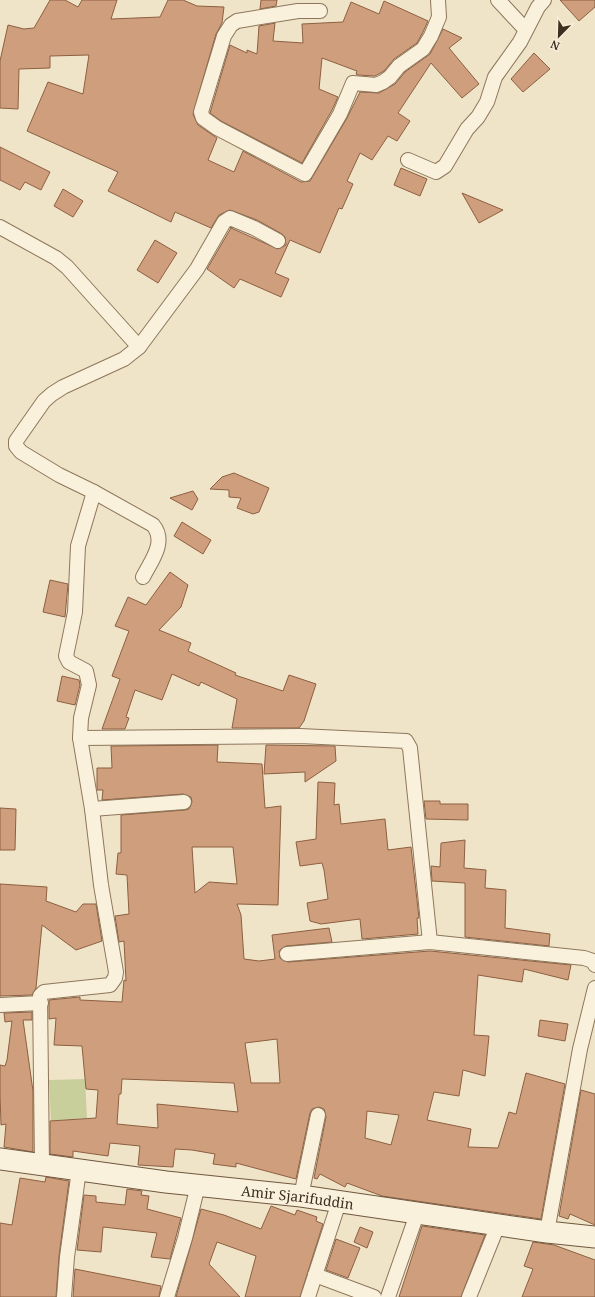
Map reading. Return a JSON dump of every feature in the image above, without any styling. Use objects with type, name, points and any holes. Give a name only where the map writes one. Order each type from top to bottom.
[{"type":"main road","name":"Amir Sjarifuddin","points":[[0,1159],[198,1185],[301,1196],[547,1232],[595,1237]]},
{"type":"street","points":[[320,11],[298,11],[285,15],[237,21],[231,25],[224,36],[201,112],[203,118],[217,128],[305,174],[340,114],[353,83],[376,85],[383,82],[399,66],[423,48],[431,36],[439,17],[438,0]]},
{"type":"street","points":[[498,0],[525,28]]},
{"type":"street","points":[[408,160],[436,172],[445,166],[467,129],[478,117],[487,102],[495,77],[520,42],[525,28],[544,0]]},
{"type":"street","points":[[143,577],[159,545],[158,531],[154,525],[94,492],[59,475],[21,452],[16,446],[16,440],[44,401],[52,394],[63,387],[124,359],[139,347],[197,269],[224,222],[230,218],[254,228],[278,241]]},
{"type":"street","points":[[0,227],[56,258],[67,267],[139,347]]},
{"type":"street","points":[[42,1165],[40,996],[44,992],[110,985],[115,978],[92,809],[80,738],[81,718],[89,685],[88,677],[86,671],[69,662],[66,656],[75,612],[78,546],[94,492]]},
{"type":"street","points":[[80,738],[300,736],[406,741],[410,748],[430,942]]},
{"type":"street","points":[[92,809],[184,802]]},
{"type":"street","points":[[287,954],[430,942],[584,958],[593,961],[595,964]]},
{"type":"street","points":[[547,1232],[580,1049],[595,988]]},
{"type":"street","points":[[0,1005],[41,1003]]},
{"type":"street","points":[[301,1196],[318,1115]]},
{"type":"street","points":[[64,1297],[67,1257],[79,1170]]},
{"type":"street","points":[[167,1297],[185,1238],[198,1185]]},
{"type":"street","points":[[308,1297],[339,1202]]},
{"type":"street","points":[[388,1297],[418,1214]]},
{"type":"street","points":[[469,1297],[498,1225]]},
{"type":"street","points":[[315,1275],[374,1297]]},
{"type":"green space","points":[[85,1079],[87,1118],[51,1121],[49,1080]]},
{"type":"building","points":[[50,0],[65,0],[78,7],[82,0],[117,0],[111,19],[160,17],[168,0],[183,0],[197,6],[224,7],[222,23],[216,34],[193,114],[198,125],[217,138],[208,160],[234,172],[243,151],[301,182],[310,181],[347,118],[360,92],[379,93],[395,84],[405,72],[430,54],[443,29],[462,38],[449,48],[479,84],[462,98],[431,63],[398,113],[410,121],[397,141],[388,136],[372,160],[360,153],[347,181],[353,184],[342,209],[339,208],[320,253],[290,240],[275,273],[289,279],[281,297],[240,279],[234,288],[207,269],[231,228],[278,249],[286,245],[285,237],[282,234],[257,220],[230,210],[219,215],[211,228],[175,212],[171,222],[108,191],[118,172],[27,131],[48,82],[83,94],[89,55],[50,56],[50,68],[19,69],[18,109],[0,108],[0,61],[8,25],[24,29],[34,28]]},
{"type":"building","points":[[261,0],[277,0],[276,6],[260,9]]},
{"type":"building","points":[[560,0],[595,0],[595,7],[579,21]]},
{"type":"building","points":[[384,1],[428,21],[423,32],[417,43],[394,59],[384,71],[375,76],[358,75],[356,74],[357,71],[322,58],[319,89],[338,97],[302,163],[221,121],[210,113],[230,45],[247,53],[247,50],[257,54],[259,26],[275,23],[273,41],[303,43],[302,24],[343,22],[351,2],[379,14]]},
{"type":"building","points":[[534,53],[550,69],[523,92],[511,79]]},
{"type":"building","points":[[0,147],[50,172],[41,190],[25,182],[20,190],[0,180]]},
{"type":"building","points":[[401,168],[427,179],[420,196],[394,185]]},
{"type":"building","points":[[63,189],[83,201],[73,217],[54,206]]},
{"type":"building","points":[[462,193],[503,210],[479,223]]},
{"type":"building","points":[[155,240],[177,253],[158,283],[137,270]]},
{"type":"building","points":[[234,473],[269,488],[259,512],[253,514],[237,508],[241,498],[229,497],[229,490],[210,489],[222,477]]},
{"type":"building","points":[[193,491],[198,499],[192,510],[170,498]]},
{"type":"building","points":[[182,522],[211,540],[203,554],[174,536]]},
{"type":"building","points":[[170,572],[188,585],[181,607],[159,630],[191,643],[188,651],[236,673],[235,675],[283,691],[289,675],[316,684],[304,721],[299,728],[232,728],[237,699],[201,682],[199,686],[172,674],[162,700],[135,690],[126,717],[129,718],[125,729],[102,729],[120,679],[112,676],[129,631],[115,626],[128,597],[146,605]]},
{"type":"building","points":[[50,580],[68,584],[65,617],[43,612]]},
{"type":"building","points":[[62,676],[79,680],[80,685],[75,705],[57,701]]},
{"type":"building","points":[[218,745],[217,762],[262,764],[265,808],[281,806],[278,905],[237,904],[241,915],[244,959],[259,961],[275,959],[272,935],[329,928],[332,942],[286,946],[279,951],[280,958],[288,962],[430,951],[571,965],[568,980],[524,969],[522,982],[478,975],[474,1035],[489,1036],[485,1076],[463,1070],[459,1096],[434,1092],[427,1120],[471,1129],[468,1147],[498,1148],[509,1112],[516,1114],[526,1073],[565,1084],[541,1219],[382,1196],[347,1183],[345,1187],[320,1174],[317,1179],[314,1178],[326,1117],[324,1109],[319,1107],[312,1109],[310,1113],[296,1179],[236,1163],[236,1167],[213,1164],[215,1154],[192,1150],[175,1149],[173,1167],[138,1165],[140,1146],[110,1143],[108,1156],[73,1151],[73,1157],[50,1154],[50,1121],[96,1118],[98,1090],[86,1089],[82,1046],[54,1045],[56,1018],[49,1019],[49,1000],[80,997],[80,1000],[122,1002],[124,980],[126,981],[124,941],[119,942],[115,916],[129,914],[127,875],[116,874],[118,853],[121,853],[121,815],[185,810],[189,809],[192,802],[191,797],[183,794],[102,800],[103,790],[97,790],[97,768],[112,768],[111,746]],"holes":[[[192,847],[233,847],[237,884],[209,882],[195,893]],[[277,1039],[280,1083],[251,1083],[245,1043]],[[122,1079],[234,1083],[238,1112],[157,1104],[158,1128],[117,1124],[119,1094],[121,1094]],[[367,1111],[399,1115],[391,1145],[365,1138]]]},
{"type":"building","points":[[266,745],[335,746],[336,761],[305,782],[305,772],[264,774]]},
{"type":"building","points":[[318,782],[335,783],[334,805],[339,804],[341,824],[385,819],[388,850],[411,847],[419,918],[417,918],[418,934],[362,939],[360,919],[321,924],[310,921],[307,903],[328,899],[324,870],[322,863],[300,866],[296,842],[316,839]]},
{"type":"building","points":[[424,801],[440,801],[440,804],[468,804],[468,820],[426,819]]},
{"type":"building","points":[[0,808],[16,809],[15,850],[0,850]]},
{"type":"building","points":[[465,840],[464,868],[486,870],[485,888],[506,890],[505,928],[550,934],[549,946],[465,937],[465,883],[432,881],[431,866],[440,867],[441,843]]},
{"type":"building","points":[[0,884],[47,887],[46,901],[76,912],[83,904],[96,904],[102,941],[76,950],[42,925],[36,988],[32,995],[0,996]]},
{"type":"building","points":[[32,1012],[32,1020],[23,1020],[33,1091],[33,1152],[4,1147],[6,1124],[1,1125],[0,1094],[0,1065],[5,1066],[7,1060],[12,1021],[5,1022],[4,1013]]},
{"type":"building","points":[[540,1020],[568,1024],[565,1041],[538,1036]]},
{"type":"building","points":[[581,1090],[595,1094],[595,1225],[570,1214],[568,1219],[559,1216]]},
{"type":"building","points":[[46,1177],[69,1181],[59,1256],[56,1297],[0,1297],[0,1223],[12,1225],[20,1178],[45,1182]]},
{"type":"building","points":[[127,1189],[142,1191],[141,1195],[149,1196],[147,1209],[181,1218],[170,1259],[151,1257],[157,1233],[103,1227],[101,1252],[77,1250],[84,1195],[96,1196],[96,1202],[125,1205]]},
{"type":"building","points":[[271,1206],[295,1215],[297,1210],[317,1217],[316,1221],[323,1224],[300,1297],[245,1297],[256,1256],[217,1242],[209,1264],[240,1297],[176,1297],[201,1209],[224,1215],[261,1229]]},
{"type":"building","points":[[422,1226],[485,1235],[461,1297],[399,1297]]},
{"type":"building","points":[[360,1227],[373,1232],[367,1248],[354,1242]]},
{"type":"building","points":[[336,1239],[360,1248],[348,1278],[326,1270]]},
{"type":"building","points":[[533,1242],[554,1245],[595,1260],[595,1297],[522,1297],[533,1269],[524,1266]]},
{"type":"building","points":[[75,1269],[161,1286],[159,1297],[73,1297]]}]
